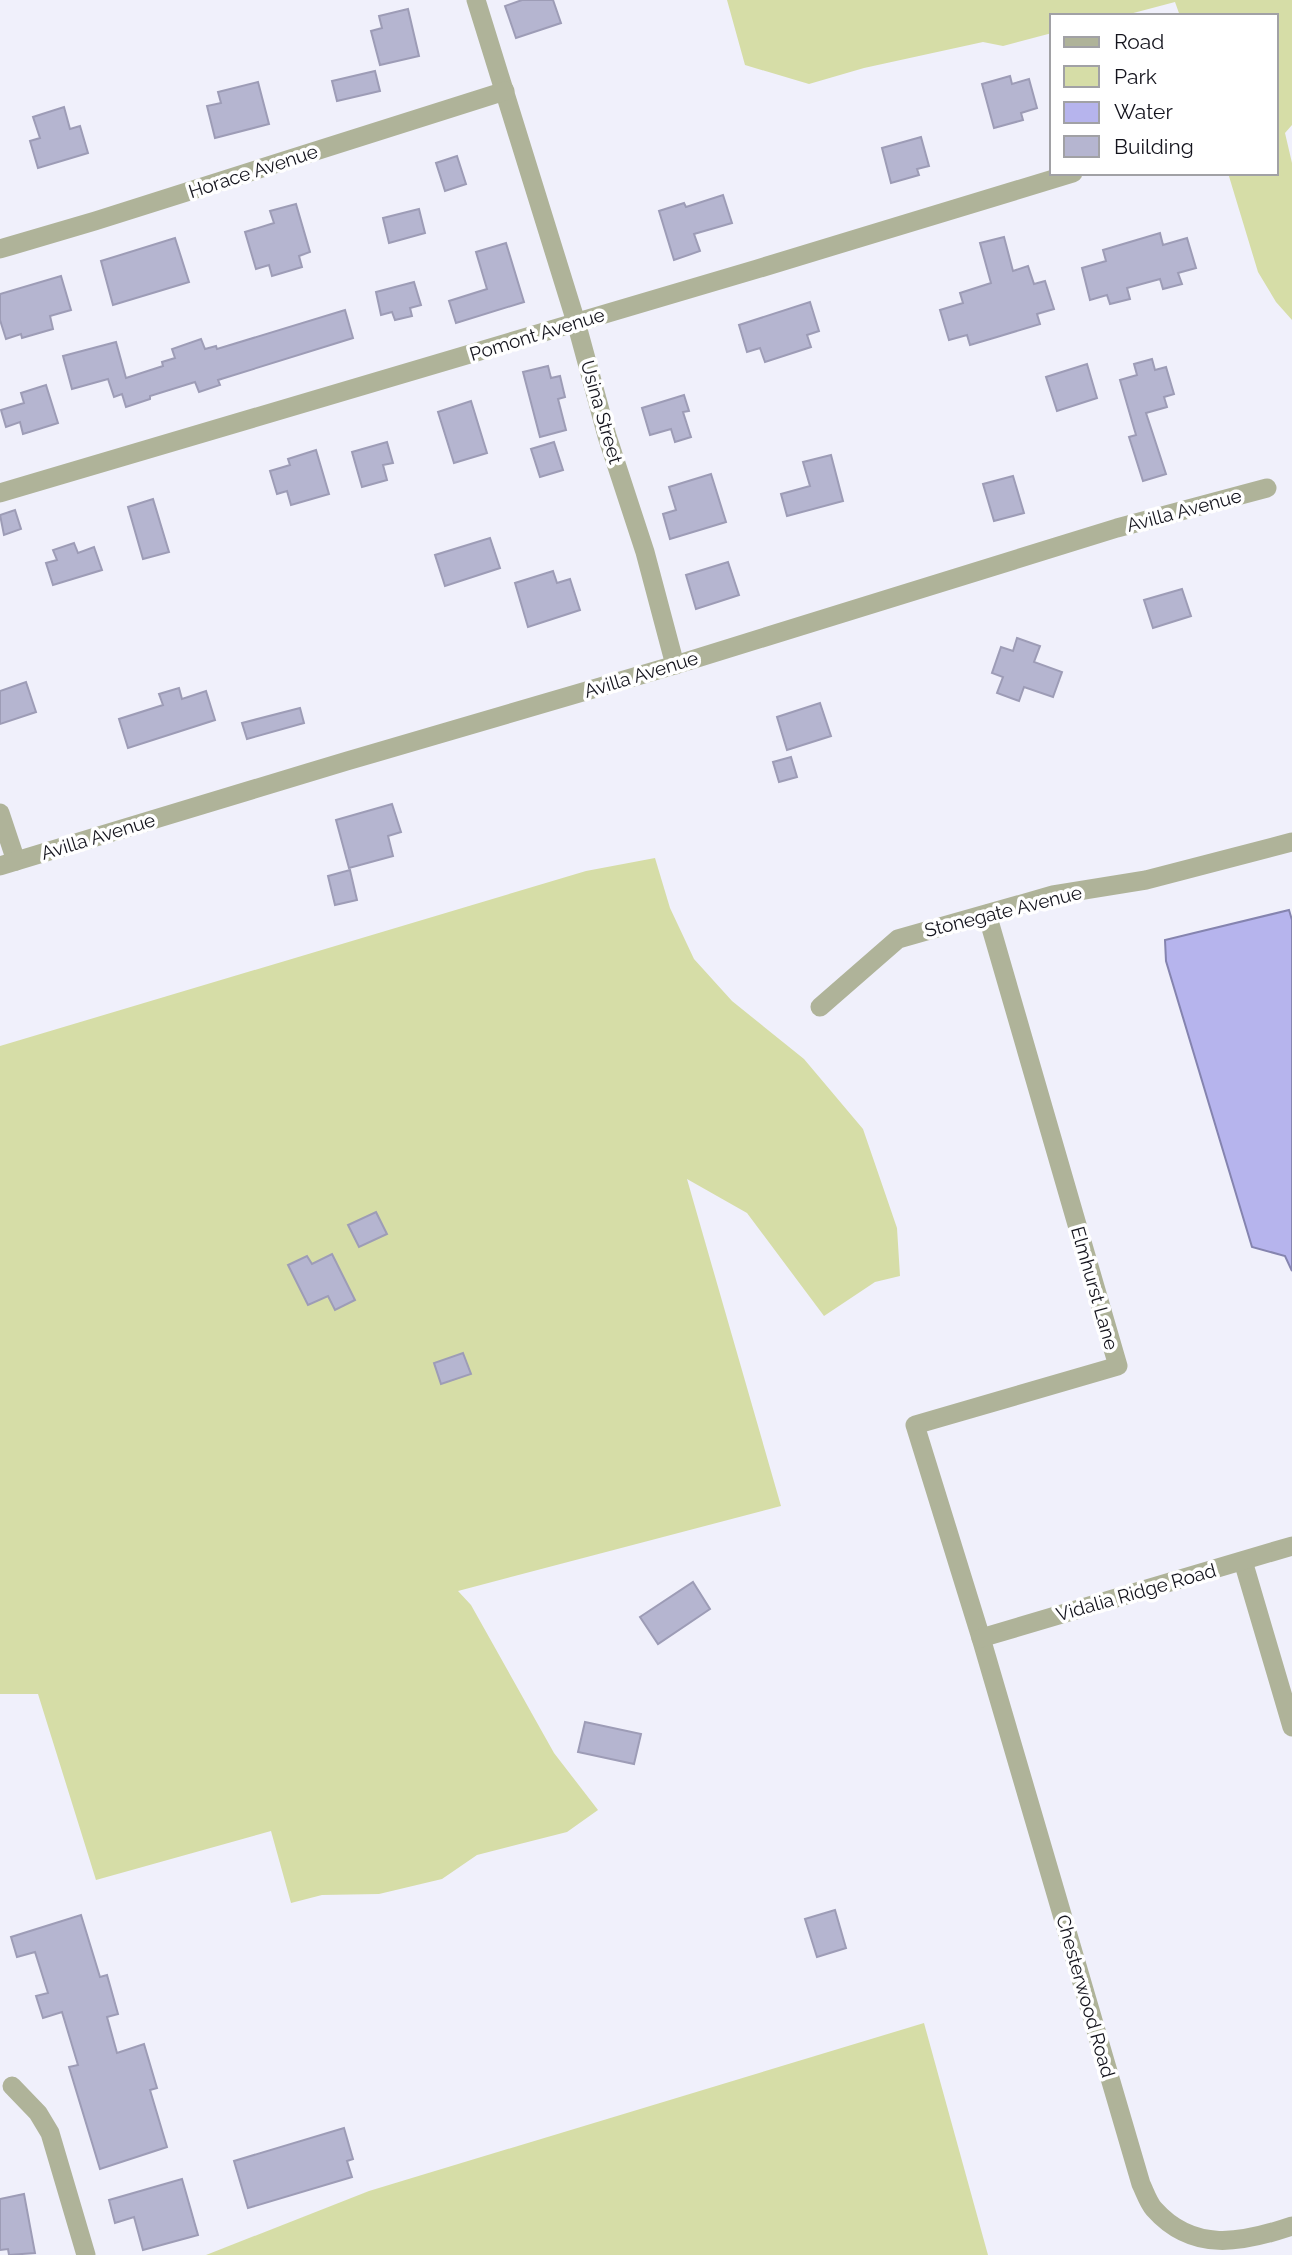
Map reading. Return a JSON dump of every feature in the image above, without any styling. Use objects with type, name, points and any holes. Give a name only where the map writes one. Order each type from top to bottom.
[{"type":"street","name":"Usina Street","points":[[476,0],[576,323],[607,436],[645,552],[675,665]]},
{"type":"street","name":"Horace Avenue","points":[[0,249],[505,91]]},
{"type":"street","name":"Pomont Avenue","points":[[0,493],[1066,175]]},
{"type":"street","name":"Avilla Avenue","points":[[0,813],[8,864],[675,665],[1117,528],[1267,488]]},
{"type":"street","name":"Stonegate Avenue","points":[[820,1007],[898,939],[1053,895],[1146,880],[1292,842]]},
{"type":"street","name":"Elmhurst Lane","points":[[981,1638],[915,1425],[1118,1366],[987,914]]},
{"type":"street","name":"Vidalia Ridge Road","points":[[981,1638],[1292,1546]]},
{"type":"street","points":[[1243,1561],[1292,1727]]},
{"type":"street","name":"Chesterwood Road","points":[[981,1638],[1137,2171],[1153,2208],[1183,2234],[1223,2242],[1259,2237],[1292,2226]]},
{"type":"street","points":[[12,2086],[38,2113],[50,2133],[86,2255]]},
{"type":"green space","points":[[727,0],[1292,0],[1292,125],[1285,133],[1292,163],[1292,320],[1276,302],[1258,272],[1229,175],[1278,175],[1278,14],[1179,14],[1175,2],[1130,14],[1050,14],[1050,34],[1003,46],[983,42],[864,68],[809,84],[745,65]]},
{"type":"green space","points":[[655,858],[670,908],[694,959],[732,1001],[804,1059],[863,1129],[897,1228],[900,1276],[875,1282],[824,1316],[747,1213],[687,1179],[781,1506],[458,1591],[471,1605],[554,1753],[598,1810],[567,1832],[477,1855],[442,1879],[379,1894],[322,1895],[291,1903],[271,1831],[96,1880],[38,1694],[0,1694],[0,1046],[586,871]]},
{"type":"green space","points":[[924,2023],[988,2255],[206,2255],[369,2191]]},
{"type":"water","points":[[1289,910],[1292,920],[1292,1271],[1285,1256],[1252,1247],[1166,961],[1165,940]]},
{"type":"building","points":[[522,0],[553,0],[561,23],[516,38],[505,6]]},
{"type":"building","points":[[408,9],[419,56],[380,65],[371,31],[382,28],[379,16]]},
{"type":"building","points":[[375,71],[380,91],[337,101],[332,81]]},
{"type":"building","points":[[1010,76],[1012,84],[1029,79],[1037,108],[1021,113],[1023,120],[994,128],[982,84]]},
{"type":"building","points":[[258,82],[269,124],[215,138],[207,106],[221,103],[218,92]]},
{"type":"building","points":[[64,107],[70,129],[80,126],[88,153],[38,168],[30,141],[40,138],[33,117]]},
{"type":"building","points":[[921,137],[929,166],[917,169],[919,175],[891,183],[882,148]]},
{"type":"building","points":[[457,156],[466,184],[445,191],[436,163]]},
{"type":"building","points":[[723,195],[732,223],[694,234],[700,251],[674,260],[659,211],[684,203],[686,207]]},
{"type":"building","points":[[296,204],[310,252],[299,256],[302,267],[272,276],[269,265],[256,269],[245,232],[274,223],[270,211]]},
{"type":"building","points":[[419,209],[425,233],[389,243],[383,218]]},
{"type":"building","points":[[1160,233],[1163,245],[1187,238],[1196,268],[1178,273],[1182,284],[1163,289],[1160,279],[1127,288],[1130,299],[1110,304],[1107,295],[1090,300],[1082,268],[1106,261],[1103,250]]},
{"type":"building","points":[[1004,237],[1013,271],[1028,266],[1034,284],[1045,281],[1054,309],[1037,314],[1040,324],[970,345],[967,335],[949,340],[940,310],[963,303],[960,293],[991,283],[980,243]]},
{"type":"building","points":[[175,238],[189,282],[113,305],[101,261]]},
{"type":"building","points":[[506,243],[524,302],[456,323],[449,301],[487,289],[476,252]]},
{"type":"building","points":[[61,276],[71,310],[50,316],[53,329],[22,338],[21,334],[6,339],[0,320],[0,294]]},
{"type":"building","points":[[414,282],[421,305],[410,308],[412,316],[395,320],[392,312],[381,315],[376,292]]},
{"type":"building","points":[[810,302],[819,331],[807,335],[811,347],[765,362],[760,348],[747,352],[739,325]]},
{"type":"building","points":[[345,310],[353,338],[218,380],[220,385],[199,392],[195,382],[150,396],[150,399],[126,407],[122,394],[114,397],[108,379],[72,389],[63,356],[116,342],[126,378],[163,366],[162,362],[175,358],[172,349],[201,339],[205,349],[216,346],[217,349]]},
{"type":"building","points":[[1152,359],[1155,370],[1166,367],[1174,394],[1164,397],[1167,407],[1146,413],[1166,474],[1143,481],[1129,437],[1136,435],[1120,380],[1137,375],[1134,364]]},
{"type":"building","points":[[1087,364],[1097,398],[1057,411],[1046,377]]},
{"type":"building","points":[[548,366],[551,378],[560,376],[565,397],[558,399],[566,430],[540,437],[523,372]]},
{"type":"building","points":[[46,385],[58,423],[23,434],[20,422],[6,427],[1,410],[24,403],[21,393]]},
{"type":"building","points":[[684,395],[689,411],[683,412],[691,437],[675,442],[671,429],[650,435],[642,408]]},
{"type":"building","points":[[471,401],[487,453],[454,463],[438,412]]},
{"type":"building","points":[[387,442],[393,463],[383,465],[387,480],[362,487],[352,452]]},
{"type":"building","points":[[554,442],[563,470],[540,477],[531,449]]},
{"type":"building","points":[[316,450],[329,494],[291,505],[287,491],[277,494],[270,471],[290,465],[288,459]]},
{"type":"building","points":[[831,455],[843,501],[787,516],[781,494],[810,486],[803,462]]},
{"type":"building","points":[[711,474],[726,522],[670,539],[663,514],[676,510],[669,487]]},
{"type":"building","points":[[1013,476],[1024,513],[994,521],[983,484]]},
{"type":"building","points":[[153,499],[169,552],[143,559],[128,507]]},
{"type":"building","points":[[15,510],[21,529],[4,535],[0,515]]},
{"type":"building","points":[[490,538],[500,568],[445,586],[435,555]]},
{"type":"building","points":[[74,543],[78,553],[94,547],[102,570],[53,585],[46,563],[57,560],[53,550]]},
{"type":"building","points":[[728,562],[739,595],[696,609],[686,575]]},
{"type":"building","points":[[553,571],[557,583],[570,579],[580,610],[528,627],[515,583]]},
{"type":"building","points":[[1182,589],[1191,616],[1153,628],[1144,600]]},
{"type":"building","points":[[1017,638],[1040,646],[1034,662],[1062,672],[1053,697],[1024,687],[1019,701],[997,693],[1003,677],[992,673],[1001,647],[1013,651]]},
{"type":"building","points":[[26,682],[36,712],[0,724],[0,691]]},
{"type":"building","points":[[179,688],[182,699],[206,691],[215,720],[128,748],[119,719],[163,705],[159,694]]},
{"type":"building","points":[[820,703],[831,736],[787,750],[777,717]]},
{"type":"building","points":[[300,708],[304,723],[247,739],[242,723]]},
{"type":"building","points":[[791,757],[797,777],[779,782],[773,762]]},
{"type":"building","points":[[392,804],[401,832],[388,836],[393,856],[349,868],[336,820]]},
{"type":"building","points":[[350,870],[357,900],[335,905],[328,876]]},
{"type":"building","points":[[376,1212],[387,1234],[359,1247],[348,1225]]},
{"type":"building","points":[[332,1254],[355,1300],[335,1310],[328,1296],[308,1305],[288,1265],[307,1256],[312,1264]]},
{"type":"building","points":[[463,1353],[471,1374],[441,1384],[434,1363]]},
{"type":"building","points":[[693,1582],[710,1609],[658,1644],[640,1617]]},
{"type":"building","points":[[585,1722],[641,1734],[634,1764],[578,1752]]},
{"type":"building","points":[[835,1910],[846,1948],[817,1957],[805,1919]]},
{"type":"building","points":[[81,1915],[100,1977],[107,1975],[118,2014],[107,2017],[117,2053],[144,2044],[157,2088],[150,2090],[167,2147],[100,2169],[69,2067],[78,2065],[62,2012],[43,2018],[36,1996],[48,1993],[35,1952],[17,1957],[11,1937]]},
{"type":"building","points":[[344,2128],[353,2159],[347,2161],[352,2177],[248,2208],[234,2161]]},
{"type":"building","points":[[182,2179],[198,2235],[143,2250],[134,2217],[115,2223],[109,2200]]},
{"type":"building","points":[[24,2194],[35,2253],[9,2255],[8,2249],[0,2250],[0,2199]]}]
